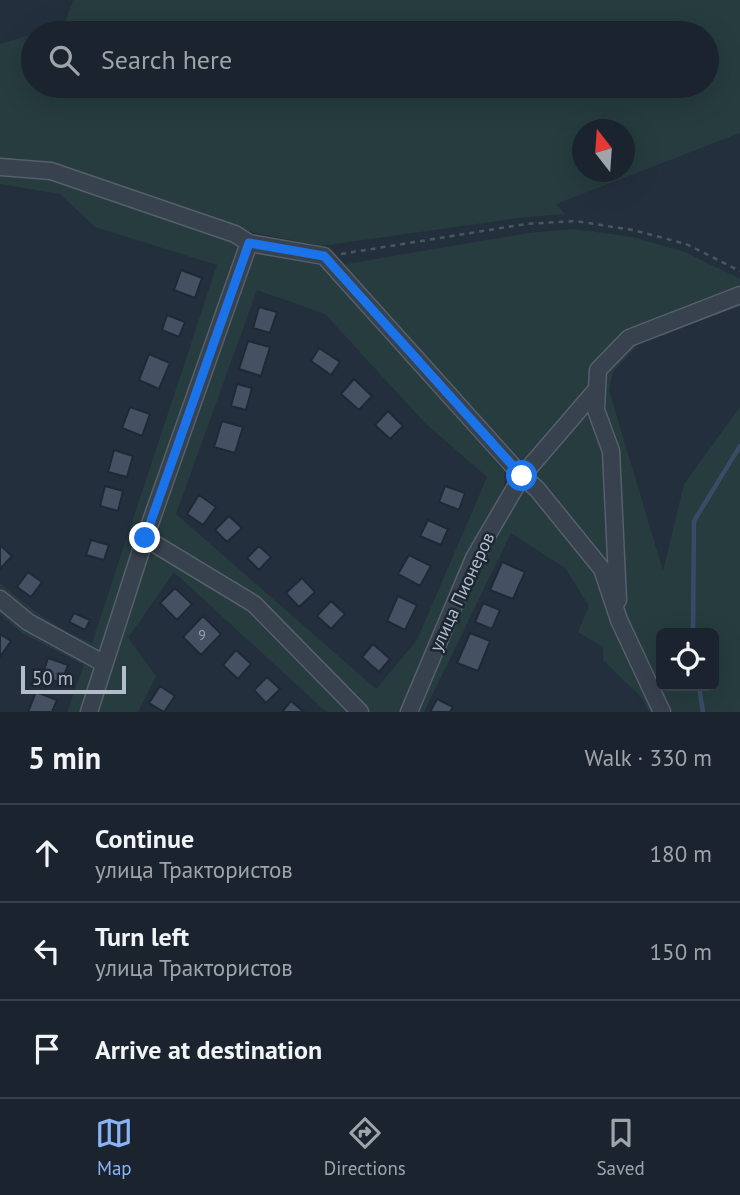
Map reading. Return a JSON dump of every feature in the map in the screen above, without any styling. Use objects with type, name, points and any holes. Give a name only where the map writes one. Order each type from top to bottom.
[{"type":"street","points":[[0,167],[51,171],[235,234],[249,243],[324,256],[522,476],[537,489],[602,569],[619,620],[662,712]]},
{"type":"street","points":[[89,712],[145,538],[249,243]]},
{"type":"street","points":[[619,620],[611,451],[596,410],[598,370],[629,338],[740,295]]},
{"type":"street","name":"улица Пионеров","points":[[409,712],[474,558],[522,476],[597,389]]},
{"type":"street","points":[[145,538],[254,604],[360,712]]},
{"type":"street","points":[[0,599],[28,622],[103,663]]},
{"type":"path","points":[[324,256],[526,224],[575,221],[633,230],[686,244],[740,271]]},
{"type":"green space","points":[[73,0],[740,0],[740,133],[635,174],[635,119],[572,119],[572,182],[613,182],[556,204],[565,214],[321,246],[252,232],[57,167],[0,160],[0,44],[21,38],[21,98],[719,98],[719,21],[65,21]]},
{"type":"green space","points":[[0,173],[51,177],[237,240],[239,256],[101,651],[75,643],[34,620],[0,594],[0,583],[43,617],[92,643],[217,265],[95,227],[60,194],[0,184]]},
{"type":"green space","points":[[574,229],[633,237],[685,252],[740,279],[740,306],[639,344],[613,372],[609,390],[663,571],[684,484],[740,407],[740,712],[668,712],[658,691],[719,691],[719,628],[656,628],[656,686],[632,633],[611,569],[534,474],[341,265],[528,233]]},
{"type":"green space","points":[[258,251],[319,260],[504,471],[505,496],[404,712],[366,712],[258,600],[151,536],[249,256]],"holes":[[[257,290],[325,314],[425,423],[487,477],[417,640],[376,689],[176,514]]]},
{"type":"green space","points":[[521,489],[531,492],[598,571],[657,712],[649,712],[641,697],[603,660],[603,647],[578,632],[589,606],[565,568],[511,533],[424,712],[417,712],[481,557]]},
{"type":"green space","points":[[148,545],[253,608],[355,712],[329,712],[323,709],[174,572],[128,638],[156,676],[138,712],[96,712]]},
{"type":"green space","points":[[0,603],[96,668],[86,712],[67,712],[84,665],[22,633],[0,614]]},
{"type":"building","points":[[181,270],[202,278],[195,298],[174,290]]},
{"type":"building","points":[[259,307],[277,312],[270,333],[253,328]]},
{"type":"building","points":[[167,315],[185,322],[179,337],[162,330]]},
{"type":"building","points":[[248,341],[270,347],[261,376],[239,369]]},
{"type":"building","points":[[319,348],[340,362],[331,375],[311,361]]},
{"type":"building","points":[[149,354],[170,363],[159,389],[139,380]]},
{"type":"building","points":[[354,379],[372,396],[359,410],[341,394]]},
{"type":"building","points":[[237,384],[252,388],[246,410],[231,406]]},
{"type":"building","points":[[130,407],[150,414],[142,436],[122,428]]},
{"type":"building","points":[[388,411],[403,426],[390,439],[375,425]]},
{"type":"building","points":[[222,421],[243,427],[235,453],[214,447]]},
{"type":"building","points":[[114,450],[133,456],[127,477],[108,472]]},
{"type":"building","points":[[105,486],[123,491],[118,511],[100,506]]},
{"type":"building","points":[[445,486],[465,493],[459,510],[439,502]]},
{"type":"building","points":[[199,495],[216,507],[203,525],[187,514]]},
{"type":"building","points":[[229,516],[242,528],[227,542],[215,530]]},
{"type":"building","points":[[428,520],[448,529],[441,545],[420,536]]},
{"type":"building","points":[[91,540],[109,545],[104,560],[86,555]]},
{"type":"building","points":[[0,545],[12,556],[0,569]]},
{"type":"building","points":[[259,546],[271,557],[259,570],[247,558]]},
{"type":"building","points":[[409,555],[431,566],[420,586],[398,574]]},
{"type":"building","points":[[502,562],[525,572],[513,599],[490,590]]},
{"type":"building","points":[[28,572],[42,582],[31,597],[17,587]]},
{"type":"building","points":[[302,578],[315,592],[299,607],[286,593]]},
{"type":"building","points":[[175,588],[192,604],[177,620],[160,603]]},
{"type":"building","points":[[398,596],[417,605],[405,630],[387,621]]},
{"type":"building","points":[[331,601],[345,614],[331,629],[317,616]]},
{"type":"building","points":[[483,603],[500,610],[492,629],[475,622]]},
{"type":"building","points":[[74,613],[90,620],[85,630],[69,622]]},
{"type":"building","points":[[203,616],[221,634],[201,655],[183,637]]},
{"type":"building","points":[[470,633],[490,641],[478,671],[457,663]]},
{"type":"building","points":[[0,634],[11,641],[0,657]]},
{"type":"building","points":[[373,644],[390,659],[379,672],[362,657]]},
{"type":"building","points":[[236,650],[251,664],[238,679],[223,665]]},
{"type":"building","points":[[48,658],[68,665],[61,683],[42,676]]},
{"type":"building","points":[[267,677],[280,689],[266,703],[254,690]]},
{"type":"building","points":[[160,686],[175,696],[164,712],[149,703]]},
{"type":"building","points":[[36,692],[57,700],[52,712],[28,712]]},
{"type":"building","points":[[437,699],[453,707],[450,712],[430,712]]},
{"type":"building","points":[[291,701],[304,712],[282,712]]},
{"type":"waterway","points":[[693,628],[694,521],[740,446]]},
{"type":"waterway","points":[[700,691],[703,712]]},
{"type":"route","points":[[145,538],[249,243],[324,256],[522,476]]}]
